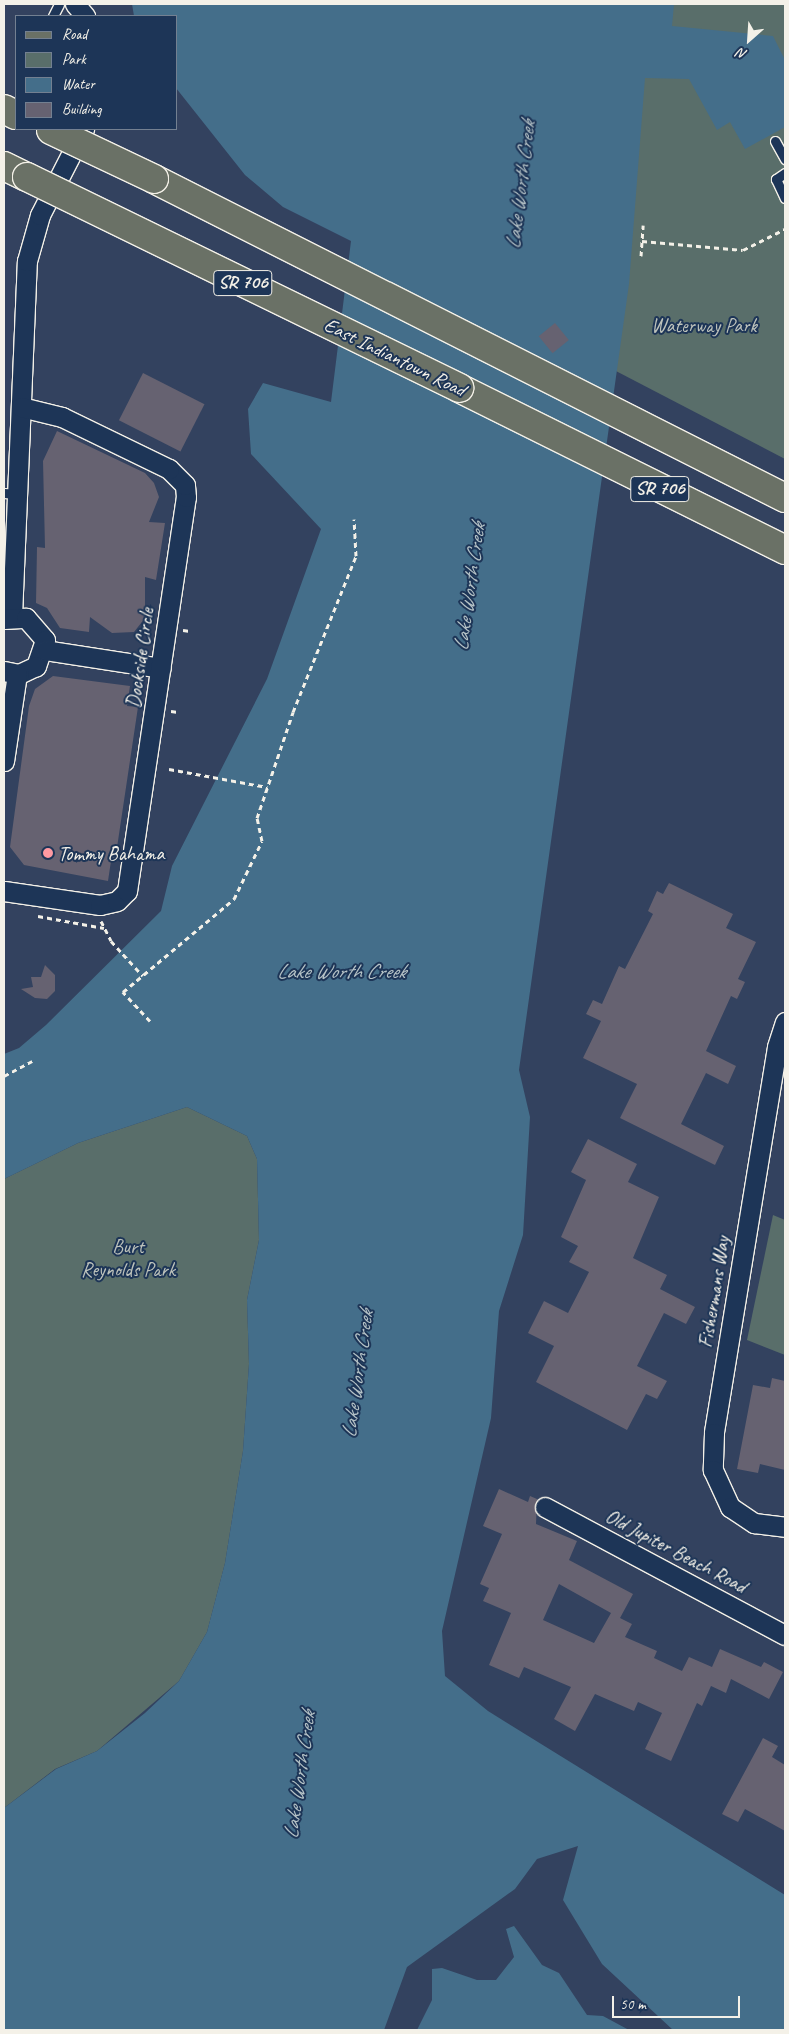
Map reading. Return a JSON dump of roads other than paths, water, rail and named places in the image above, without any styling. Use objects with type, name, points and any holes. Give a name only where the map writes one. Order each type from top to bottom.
[{"type":"main road","name":"SR 706","points":[[51,130],[785,498]]},
{"type":"main road","name":"East Indiantown Road","points":[[16,172],[785,550]]},
{"type":"street","points":[[75,4],[83,15]]},
{"type":"street","points":[[4,761],[10,672],[36,666],[44,650],[35,623],[8,618],[11,493],[21,407],[27,261],[40,215],[83,130]]},
{"type":"street","name":"Dockside Circle","points":[[4,891],[100,905],[117,901],[127,891],[161,668],[184,485],[169,470],[62,417],[21,407]]},
{"type":"street","points":[[44,650],[161,668]]},
{"type":"street","name":"Fishermans Way","points":[[785,1022],[777,1047],[714,1432],[713,1470],[730,1507],[754,1523],[785,1527]]},
{"type":"street","name":"Old Jupiter Beach Road","points":[[546,1507],[785,1635]]},
{"type":"lane","points":[[776,140],[785,160]]},
{"type":"lane","points":[[785,173],[776,179],[785,198]]},
{"type":"water","name":"Lake Worth Creek","points":[[132,4],[674,4],[672,26],[773,36],[785,60],[785,127],[745,149],[730,122],[717,130],[689,79],[645,78],[629,284],[519,1070],[530,1117],[523,1235],[499,1311],[491,1418],[442,1631],[445,1676],[488,1711],[785,1895],[785,2030],[673,2030],[602,1964],[563,1900],[578,1846],[537,1859],[515,1889],[407,1967],[384,2030],[4,2030],[4,1808],[56,1769],[97,1751],[145,1713],[179,1681],[207,1632],[225,1563],[243,1451],[249,1364],[247,1300],[259,1240],[257,1159],[247,1136],[187,1107],[78,1143],[4,1179],[4,1054],[19,1048],[46,1025],[161,911],[172,866],[267,679],[321,529],[251,454],[248,409],[263,383],[331,402],[351,241],[283,207],[245,175],[178,91],[178,15],[134,15]]},
{"type":"water","points":[[514,1926],[542,1965],[559,1973],[587,2015],[603,2016],[629,2030],[417,2030],[432,2000],[432,1969],[442,1968],[477,1980],[496,1980],[514,1957],[506,1929]]},
{"type":"place","name":"Tommy Bahama","points":[[48,853]]},
{"type":"park label","name":"Waterway Park","points":[[704,325]]},
{"type":"park label","name":"Burt Reynolds Park","points":[[128,1258]]}]
